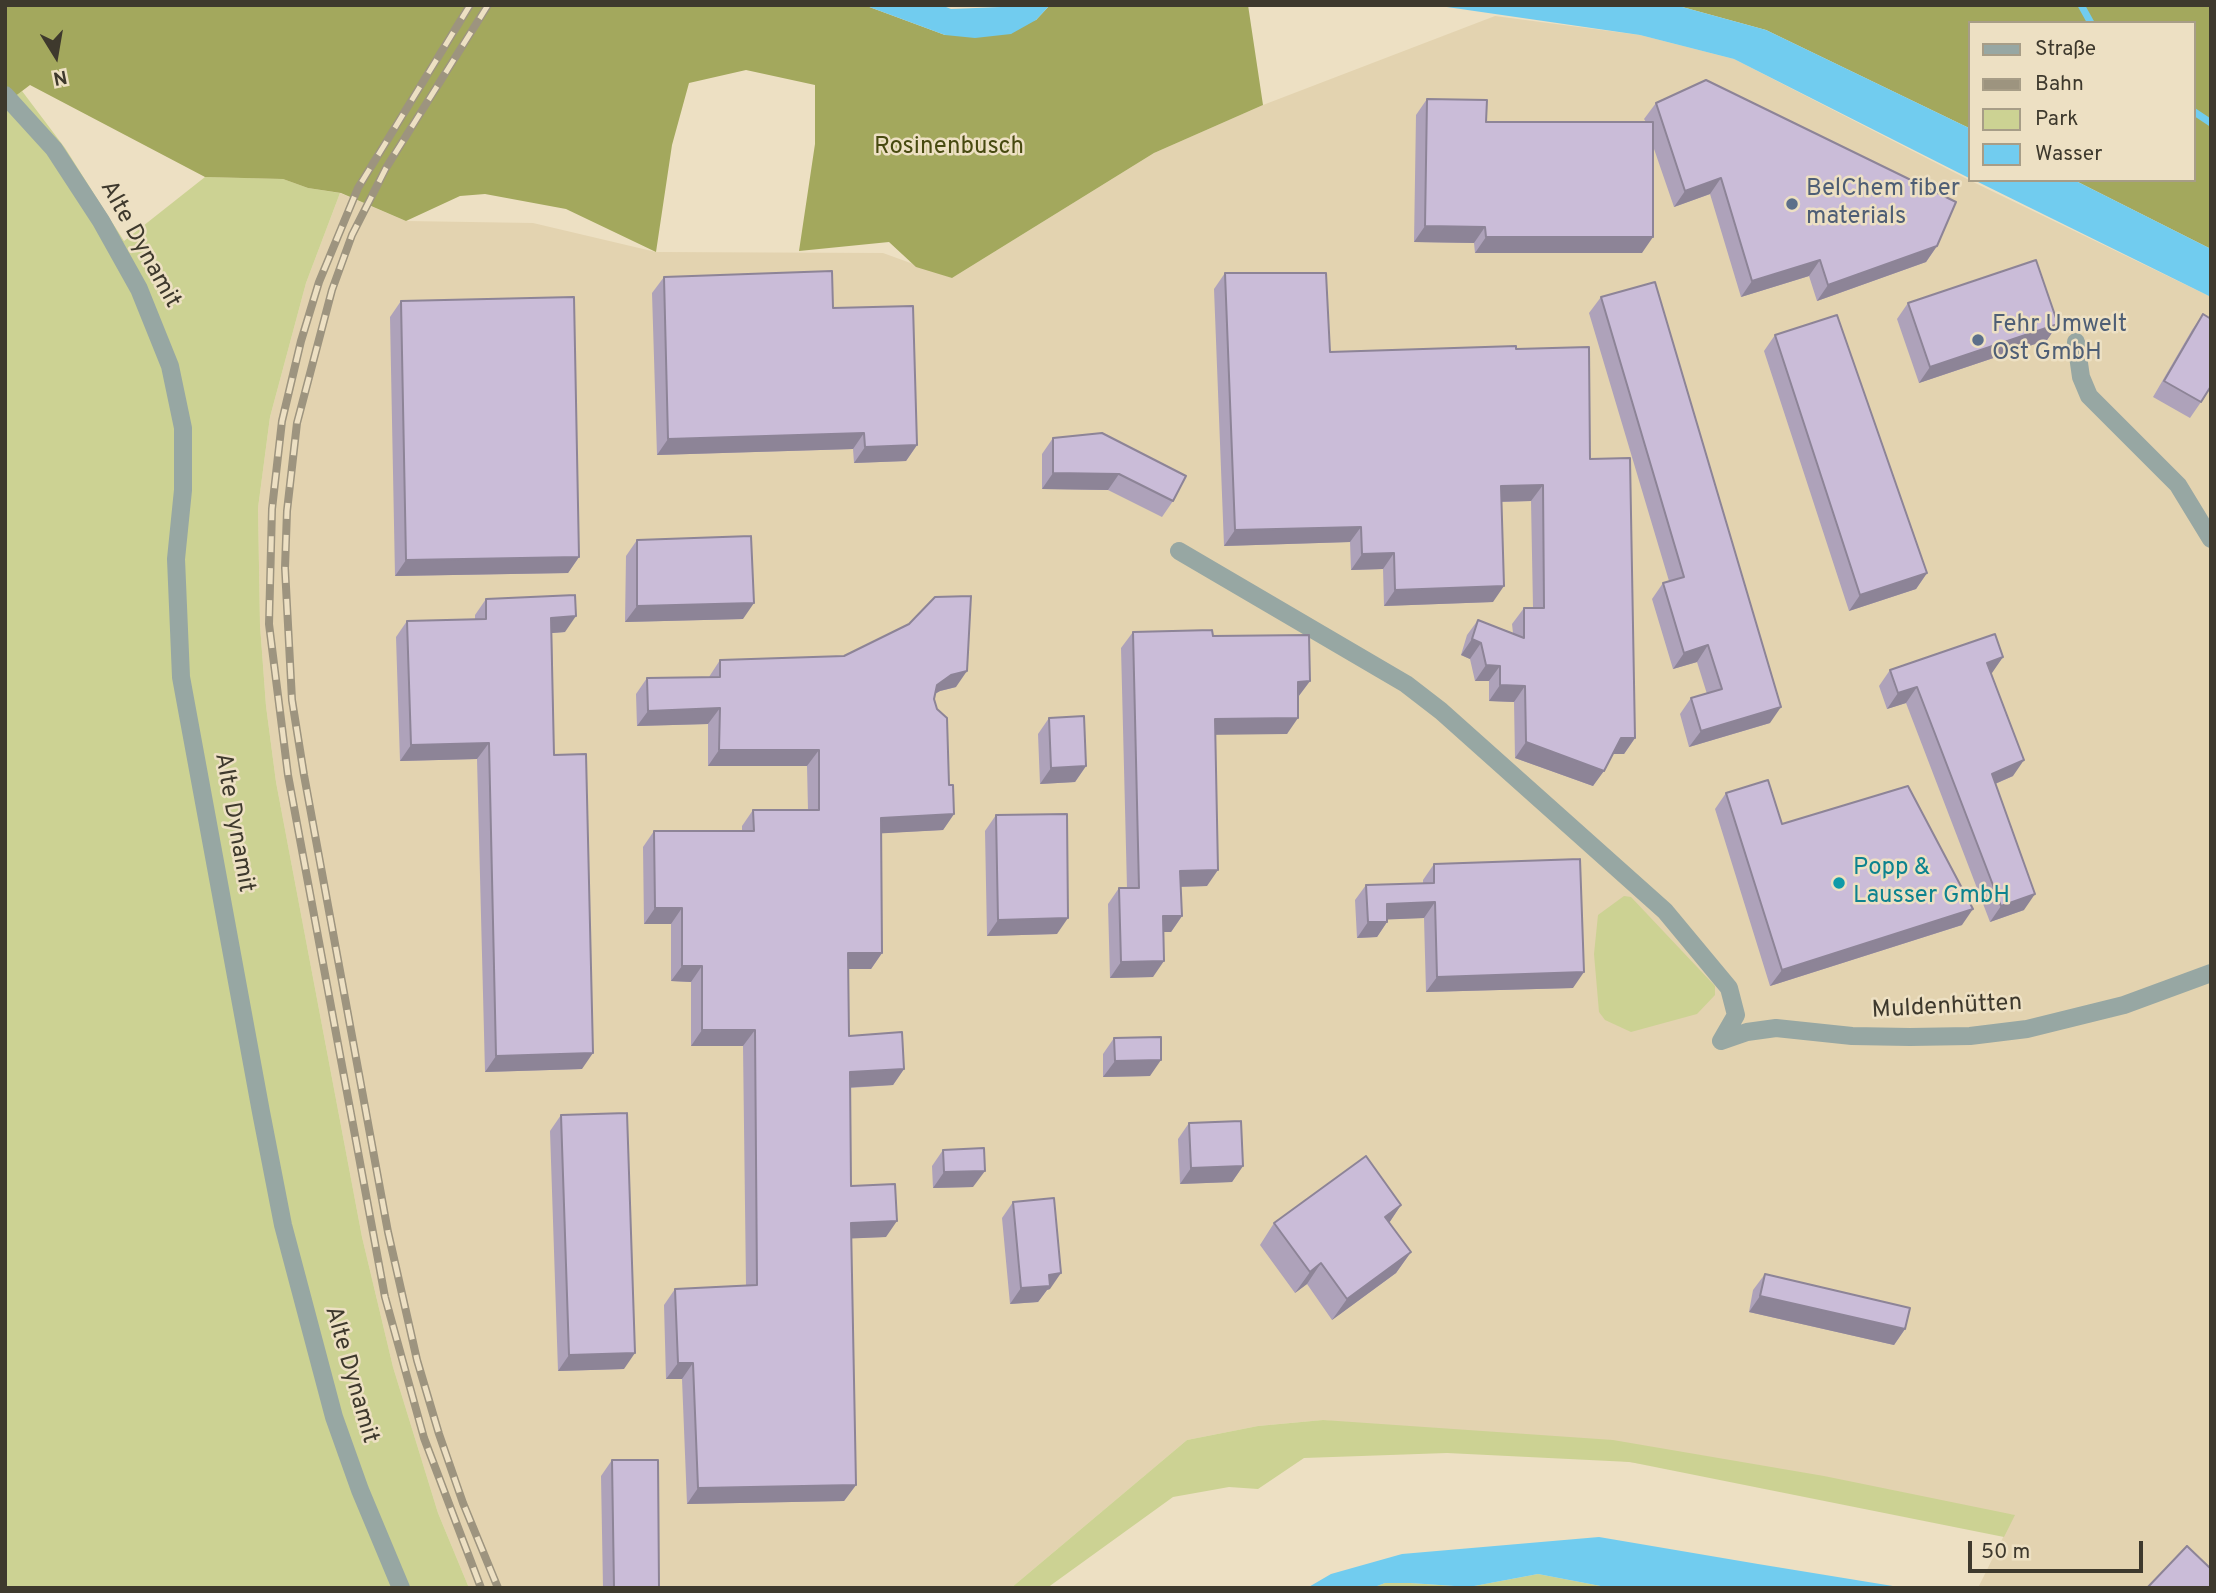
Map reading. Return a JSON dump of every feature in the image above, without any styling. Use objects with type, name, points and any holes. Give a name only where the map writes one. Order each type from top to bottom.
[{"type":"street","name":"Alte Dynamit","points":[[5,95],[54,149],[104,226],[158,329],[177,394],[184,428],[183,490],[176,559],[181,677],[261,1112],[283,1225],[334,1417],[360,1490],[401,1588]]},
{"type":"street","points":[[2076,342],[2081,377],[2089,396],[2178,485],[2211,539]]},
{"type":"street","name":"Muldenhütten","points":[[1179,551],[1406,684],[1441,711],[1665,911],[1729,988],[1736,1015],[1721,1041],[1747,1032],[1776,1028],[1852,1036],[1910,1037],[1970,1036],[2027,1029],[2124,1005],[2211,973]]},
{"type":"shaded area","points":[[1495,16],[1640,35],[1734,59],[1968,179],[1968,182],[1973,182],[2211,297],[2211,1588],[1978,1588],[2014,1515],[1323,1420],[1258,1426],[1187,1440],[1011,1588],[469,1588],[438,1513],[393,1367],[362,1237],[276,782],[266,706],[260,625],[258,508],[270,417],[306,283],[340,193],[406,221],[533,223],[656,252],[883,253],[952,278],[1154,153],[1263,105]]},
{"type":"green space","name":"Rosinenbusch","points":[[5,5],[864,5],[945,35],[1036,20],[1050,5],[1248,5],[1263,105],[1154,153],[952,278],[916,267],[889,242],[799,251],[815,144],[815,85],[746,70],[689,83],[672,145],[656,252],[566,209],[485,194],[460,196],[406,221],[341,193],[308,188],[283,179],[205,177],[30,85],[5,104]]},
{"type":"green space","points":[[1675,5],[2211,5],[2211,249],[2078,182],[2195,182],[2195,21],[1968,21],[1968,128],[1766,30]]},
{"type":"green space","points":[[22,91],[65,148],[124,241],[205,177],[283,179],[308,188],[340,193],[306,283],[270,417],[258,508],[260,625],[266,706],[276,782],[362,1237],[393,1367],[438,1513],[469,1588],[5,1588],[5,104]]},
{"type":"green space","points":[[1624,896],[1631,897],[1715,986],[1715,995],[1697,1014],[1631,1032],[1605,1020],[1599,1012],[1594,954],[1598,915]]},
{"type":"green space","points":[[1323,1420],[1613,1440],[1824,1476],[2015,1515],[2004,1537],[1630,1462],[1447,1453],[1304,1458],[1258,1489],[1229,1487],[1173,1497],[1047,1588],[1011,1588],[1187,1440],[1258,1426]]},
{"type":"green space","points":[[1538,1574],[1611,1588],[1372,1588],[1385,1583],[1469,1587]]},
{"type":"water","points":[[864,5],[941,5],[951,9],[1050,5],[1036,20],[1011,34],[975,38],[945,35]]},
{"type":"water","points":[[1433,5],[1675,5],[1766,30],[1968,128],[1968,177],[1734,59],[1640,35]]},
{"type":"water","points":[[1978,182],[2078,182],[2211,249],[2211,297]]},
{"type":"water","points":[[1599,1537],[1905,1588],[1611,1588],[1538,1574],[1469,1587],[1385,1583],[1372,1588],[1307,1588],[1331,1574],[1402,1554]]},
{"type":"building","points":[[1706,80],[1956,202],[1937,246],[1828,285],[1820,260],[1752,281],[1721,178],[1685,191],[1656,103]]},
{"type":"building","points":[[1427,99],[1487,100],[1486,122],[1653,122],[1653,237],[1486,237],[1485,227],[1425,226]]},
{"type":"building","points":[[2036,260],[2058,324],[1930,367],[1908,303]]},
{"type":"building","points":[[832,271],[833,308],[913,306],[917,445],[865,447],[864,433],[668,439],[664,277]]},
{"type":"building","points":[[1225,273],[1326,273],[1330,352],[1516,346],[1516,349],[1589,347],[1590,459],[1630,458],[1635,738],[1621,738],[1604,771],[1526,742],[1525,686],[1500,685],[1500,666],[1486,665],[1481,643],[1472,639],[1478,620],[1524,638],[1524,608],[1544,608],[1543,485],[1501,486],[1504,586],[1395,590],[1394,553],[1362,554],[1361,527],[1235,530]]},
{"type":"building","points":[[1655,282],[1781,707],[1701,731],[1691,698],[1722,689],[1708,645],[1684,653],[1663,583],[1684,577],[1601,297]]},
{"type":"building","points":[[574,297],[579,557],[406,560],[401,301]]},
{"type":"building","points":[[2203,314],[2211,319],[2211,386],[2201,402],[2164,381]]},
{"type":"building","points":[[1837,315],[1927,573],[1860,595],[1775,335]]},
{"type":"building","points":[[1102,433],[1186,476],[1173,501],[1119,474],[1053,473],[1053,438]]},
{"type":"building","points":[[751,536],[754,603],[637,606],[637,540]]},
{"type":"building","points":[[575,595],[576,616],[551,618],[554,755],[586,754],[593,1053],[496,1056],[489,743],[411,745],[407,621],[486,619],[486,599]]},
{"type":"building","points":[[971,596],[967,671],[951,675],[937,685],[934,699],[937,709],[947,718],[949,785],[953,785],[954,814],[881,818],[882,953],[848,953],[849,1036],[902,1032],[904,1069],[850,1072],[851,1186],[895,1184],[897,1221],[851,1223],[856,1485],[698,1488],[693,1363],[678,1363],[675,1289],[757,1285],[755,1030],[702,1030],[702,966],[682,966],[682,908],[655,908],[654,831],[754,831],[753,810],[819,810],[819,750],[719,750],[720,708],[648,711],[647,678],[720,677],[720,660],[844,656],[909,624],[935,597]]},
{"type":"building","points":[[1212,630],[1213,636],[1309,635],[1310,681],[1298,682],[1298,718],[1215,719],[1218,870],[1180,871],[1182,916],[1163,916],[1164,961],[1121,962],[1119,888],[1139,888],[1133,632]]},
{"type":"building","points":[[1995,634],[2003,657],[1987,663],[2024,760],[1992,774],[2035,894],[2001,906],[1917,687],[1898,693],[1890,670]]},
{"type":"building","points":[[1084,716],[1086,766],[1051,768],[1049,718]]},
{"type":"building","name":"Popp & Lausser GmbH","points":[[1768,780],[1782,824],[1908,786],[1973,909],[1782,970],[1726,793]]},
{"type":"building","points":[[1067,814],[1068,918],[998,920],[996,815]]},
{"type":"building","points":[[1580,859],[1584,972],[1437,977],[1435,902],[1387,904],[1387,922],[1368,922],[1366,885],[1434,883],[1434,864]]},
{"type":"building","points":[[1161,1037],[1161,1060],[1115,1061],[1114,1038]]},
{"type":"building","points":[[627,1113],[635,1353],[569,1355],[561,1115]]},
{"type":"building","points":[[1241,1121],[1243,1166],[1191,1168],[1189,1123]]},
{"type":"building","points":[[984,1148],[985,1171],[944,1172],[943,1150]]},
{"type":"building","points":[[1366,1156],[1401,1205],[1385,1217],[1411,1252],[1347,1299],[1321,1263],[1310,1272],[1274,1223]]},
{"type":"building","points":[[1054,1198],[1061,1273],[1049,1275],[1050,1286],[1021,1288],[1013,1202]]},
{"type":"building","points":[[1765,1274],[1910,1308],[1905,1329],[1760,1296]]},
{"type":"building","points":[[612,1460],[658,1460],[659,1588],[614,1588]]},
{"type":"building","points":[[2187,1546],[2211,1569],[2211,1588],[2147,1588]]},
{"type":"waterway","points":[[2081,5],[2090,21]]},
{"type":"waterway","points":[[2195,112],[2211,123]]},
{"type":"railway","points":[[470,5],[358,188],[319,282],[301,341],[282,421],[272,509],[269,624],[288,775],[385,1297],[424,1438],[481,1588]]},
{"type":"railway","points":[[488,5],[386,168],[352,235],[332,290],[297,423],[287,511],[285,568],[292,700],[388,1232],[417,1360],[439,1434],[463,1503],[498,1588]]},
{"type":"place","name":"BelChem fiber materials","points":[[1792,204]]},
{"type":"place","name":"Fehr Umwelt Ost GmbH","points":[[1978,340]]},
{"type":"place","name":"Popp & Lausser GmbH","points":[[1839,883]]}]
